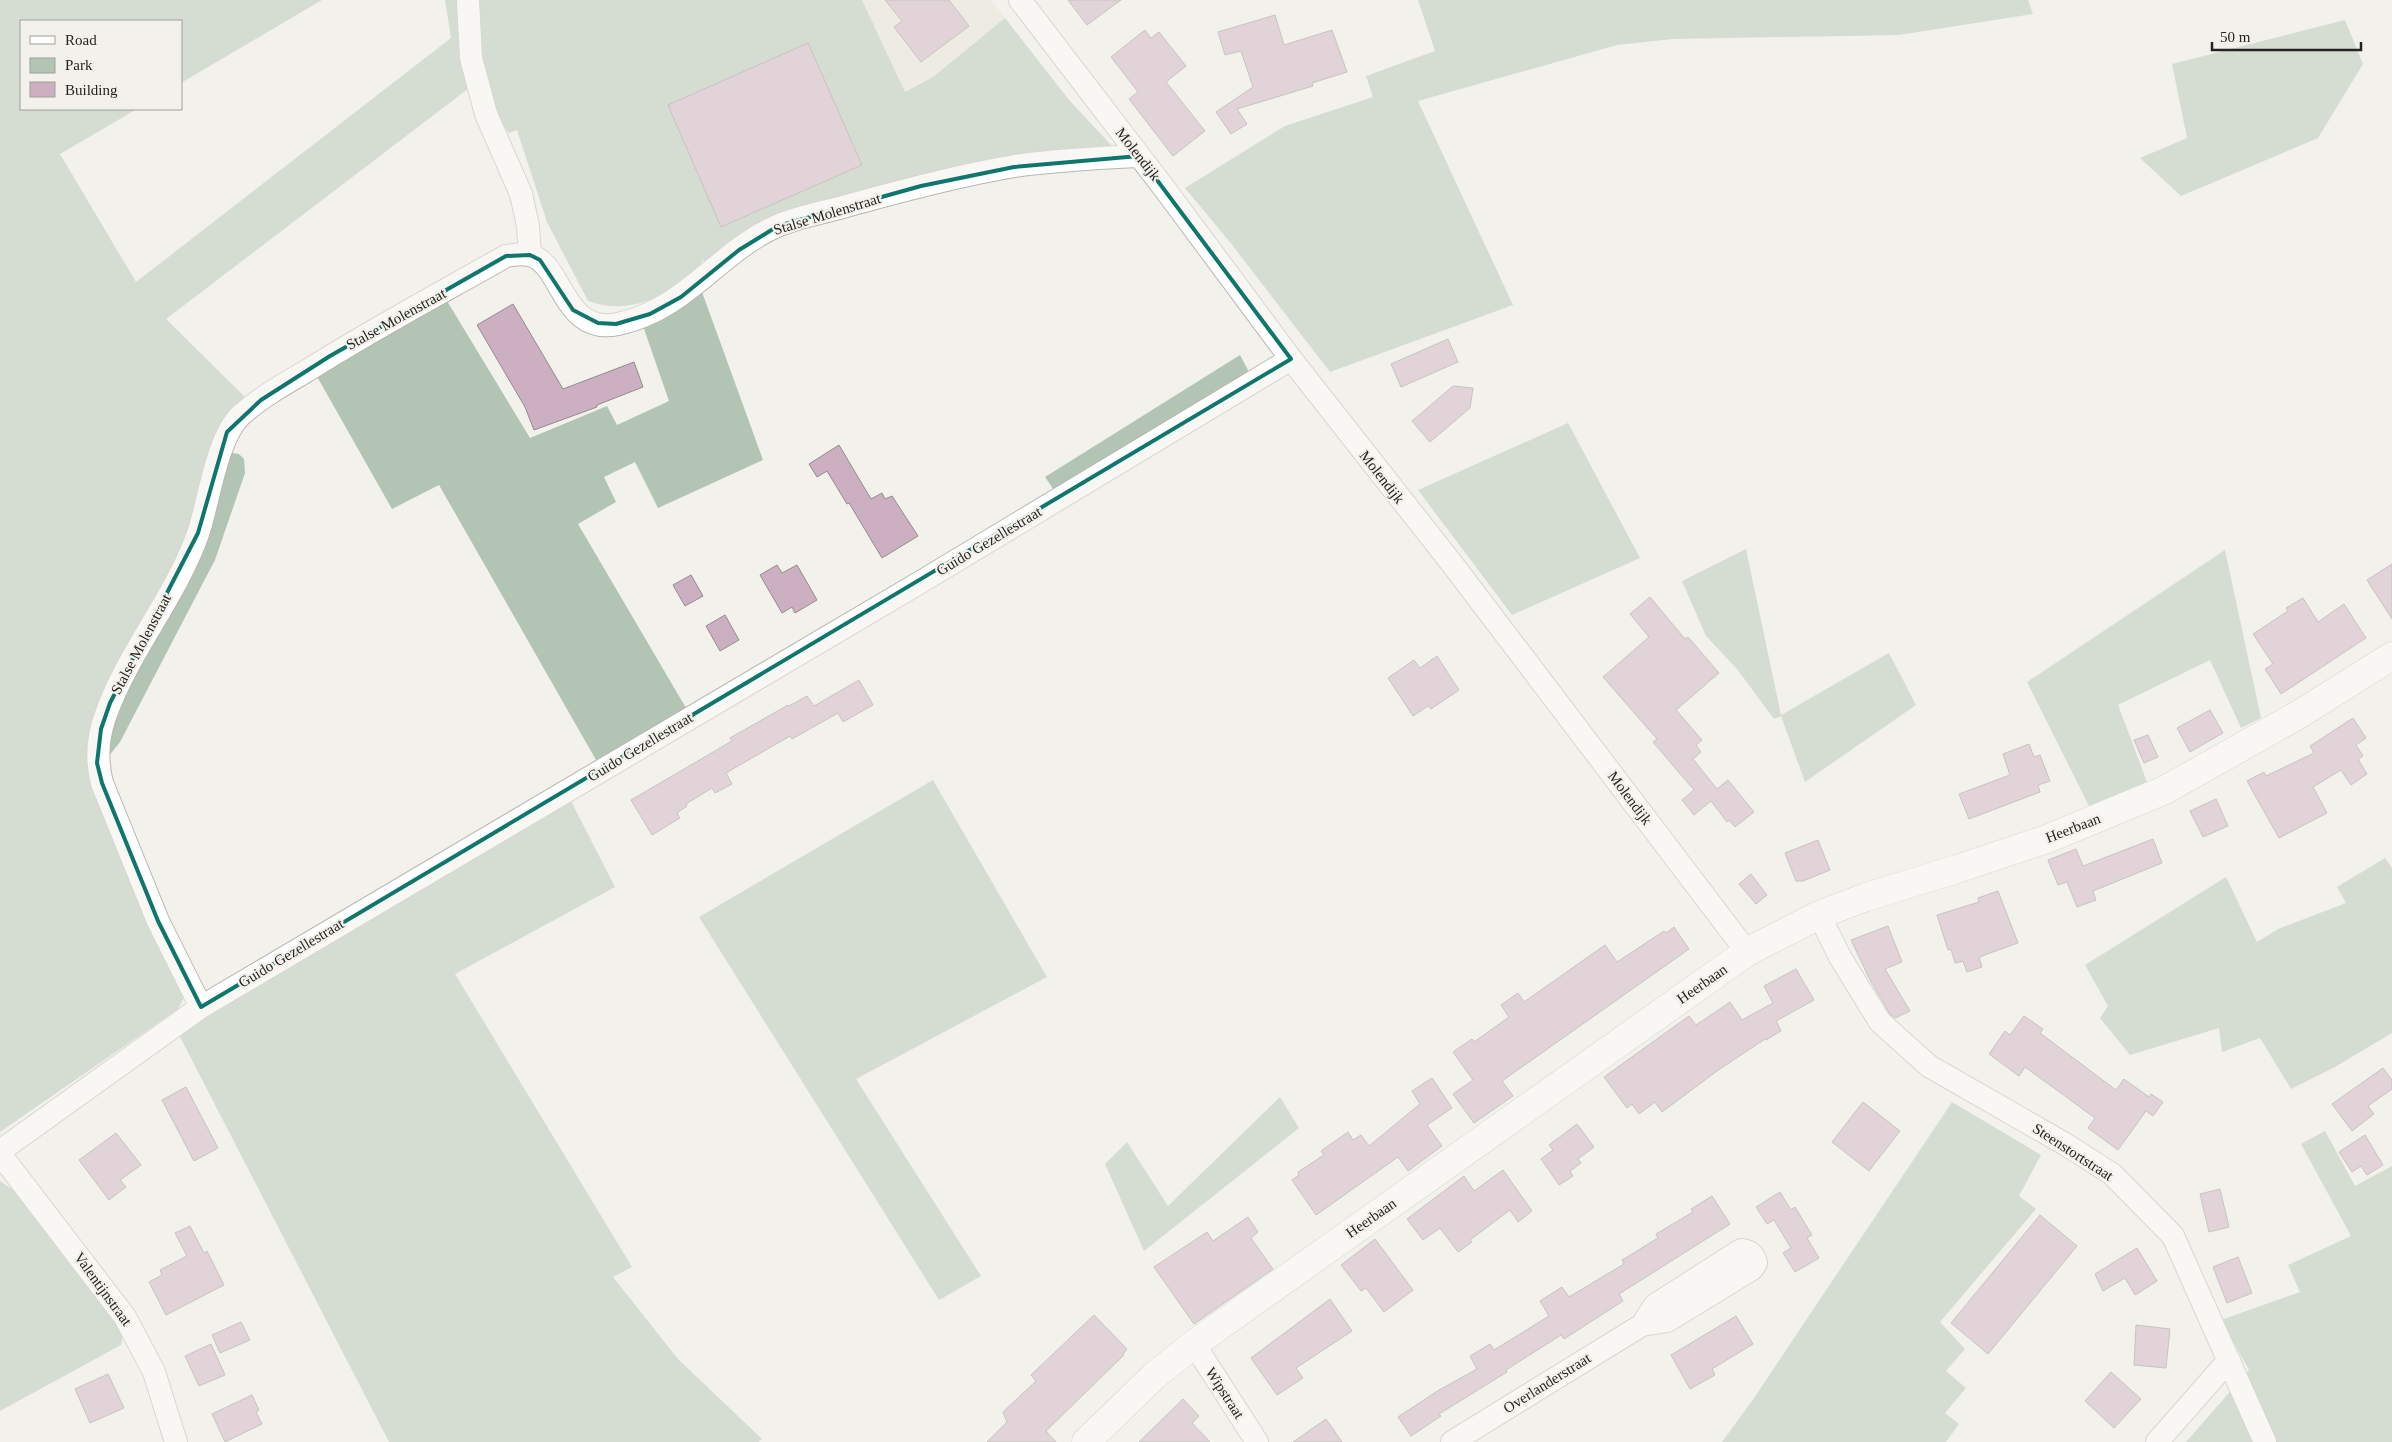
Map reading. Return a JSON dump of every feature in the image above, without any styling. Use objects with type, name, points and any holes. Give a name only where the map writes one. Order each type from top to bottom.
[{"type":"street","points":[[468,0],[471,58],[486,114],[521,194],[528,226],[530,255]]},
{"type":"street","name":"Molendijk","points":[[1020,0],[1291,359],[1453,565],[1747,952]]},
{"type":"street","name":"Stalse Molenstraat","points":[[201,1007],[158,920],[102,783],[97,763],[101,729],[110,703],[174,583],[198,533],[227,432],[240,416],[261,400],[330,356],[506,256],[530,255],[544,264],[573,310],[586,319],[598,323],[616,324],[650,314],[681,297],[738,250],[778,226],[922,186],[1014,167],[1075,159],[1139,156]]},
{"type":"street","name":"Guido Gezellestraat","points":[[0,1152],[201,1007],[919,583],[1291,359]]},
{"type":"street","name":"Heerbaan","points":[[1086,1442],[1154,1376],[1194,1344],[1747,952],[1819,915],[1866,897],[2047,839],[2165,790],[2298,716],[2392,656]]},
{"type":"street","name":"Steenstortstraat","points":[[1819,915],[1840,957],[1880,1022],[1929,1066],[2065,1144],[2112,1174],[2173,1236],[2265,1442]]},
{"type":"street","name":"Valentijnstraat","points":[[0,1152],[125,1317],[154,1372],[176,1442]]},
{"type":"street","name":"Overlanderstraat","points":[[1452,1442],[1642,1325]]},
{"type":"street","name":"Wipstraat","points":[[1194,1344],[1257,1442]]},
{"type":"street","points":[[2157,1442],[2229,1360]]},
{"type":"highlighted area","points":[[1139,156],[1291,359],[201,1007],[158,921],[102,783],[97,763],[101,729],[110,703],[198,533],[227,432],[261,400],[330,356],[506,256],[530,255],[540,260],[573,310],[598,323],[616,324],[650,314],[681,297],[739,250],[778,226],[921,186],[1014,167]]},
{"type":"shaded area","points":[[862,0],[991,0],[1005,18],[933,77],[905,92]]},
{"type":"green space","points":[[0,0],[322,0],[182,82],[182,20],[20,20],[20,110],[135,110],[60,154],[136,282],[451,38],[445,0],[862,0],[905,92],[933,77],[1005,18],[1069,100],[1112,146],[801,212],[707,268],[703,259],[691,276],[669,291],[636,304],[612,306],[588,301],[547,222],[517,130],[509,133],[496,116],[477,82],[166,319],[248,400],[214,450],[239,454],[244,459],[245,473],[215,560],[120,742],[108,757],[90,748],[186,994],[178,1009],[0,1132]]},
{"type":"green space","points":[[1418,0],[2028,0],[2033,14],[1899,35],[1673,39],[1617,45],[1418,101],[1513,305],[1330,372],[1229,241],[1185,188],[1285,126],[1373,97],[1366,76],[1435,51]]},
{"type":"green space","points":[[2345,20],[2363,64],[2318,138],[2181,196],[2140,158],[2187,138],[2172,64]]},
{"type":"green space","points":[[702,292],[763,460],[658,508],[635,462],[604,477],[616,502],[578,524],[686,708],[596,760],[439,485],[392,509],[315,373],[444,296],[530,438],[607,406],[617,425],[669,401],[643,326]]},
{"type":"green space","points":[[1240,355],[1249,372],[1054,490],[1045,477]]},
{"type":"green space","points":[[1568,423],[1640,558],[1512,615],[1418,490]]},
{"type":"green space","points":[[1746,549],[1781,715],[1889,653],[1916,705],[1805,782],[1781,716],[1774,719],[1737,669],[1706,636],[1682,581]]},
{"type":"green space","points":[[2225,550],[2261,718],[2241,728],[2210,660],[2118,705],[2147,782],[2089,806],[2027,682]]},
{"type":"green space","points":[[933,780],[1047,977],[856,1079],[981,1276],[939,1300],[699,917]]},
{"type":"green space","points":[[571,801],[615,887],[455,974],[632,1267],[613,1277],[678,1359],[762,1439],[758,1442],[389,1442],[178,1033]]},
{"type":"green space","points":[[2385,858],[2392,868],[2392,1033],[2335,1067],[2291,1089],[2260,1038],[2222,1052],[2219,1028],[2130,1055],[2100,1018],[2108,1006],[2085,965],[2226,877],[2257,942],[2278,929],[2346,903],[2337,887]]},
{"type":"green space","points":[[1280,1097],[1299,1128],[1144,1251],[1105,1164],[1127,1142],[1168,1206]]},
{"type":"green space","points":[[1952,1102],[2041,1155],[2019,1196],[2036,1209],[1940,1322],[1965,1349],[1946,1371],[1966,1388],[1945,1413],[1959,1424],[1946,1442],[1722,1442],[1752,1401]]},
{"type":"green space","points":[[2325,1131],[2355,1186],[2392,1166],[2392,1442],[2186,1442],[2249,1370],[2221,1320],[2300,1292],[2288,1265],[2351,1236],[2301,1144]]},
{"type":"green space","points":[[0,1181],[13,1190],[124,1330],[121,1345],[0,1411]]},
{"type":"building","points":[[885,0],[949,0],[969,26],[921,62],[894,27],[902,21]]},
{"type":"building","points":[[1068,0],[1121,0],[1087,25]]},
{"type":"building","points":[[1275,15],[1284,45],[1332,30],[1347,72],[1312,83],[1313,86],[1237,109],[1247,124],[1231,134],[1216,112],[1253,87],[1241,51],[1225,55],[1218,32]]},
{"type":"building","points":[[1145,30],[1151,38],[1159,32],[1186,66],[1166,82],[1205,131],[1173,156],[1129,99],[1138,92],[1111,57]]},
{"type":"building","points":[[808,43],[862,165],[721,227],[668,105]]},
{"type":"building","points":[[513,304],[563,389],[634,362],[643,387],[597,405],[597,407],[534,430],[525,407],[477,325]]},
{"type":"building","points":[[1448,339],[1458,362],[1401,387],[1391,364]]},
{"type":"building","points":[[1453,386],[1473,388],[1470,408],[1430,442],[1412,421]]},
{"type":"building","points":[[839,445],[871,499],[882,493],[885,499],[892,496],[918,536],[882,558],[827,471],[817,477],[809,464]]},
{"type":"building","points":[[2392,564],[2392,619],[2367,580]]},
{"type":"building","points":[[777,565],[782,573],[797,565],[817,600],[795,613],[792,607],[782,613],[760,575]]},
{"type":"building","points":[[691,575],[703,596],[685,606],[673,585]]},
{"type":"building","points":[[1650,597],[1685,639],[1688,637],[1719,673],[1676,710],[1702,740],[1696,745],[1701,752],[1693,759],[1717,789],[1728,780],[1754,812],[1735,827],[1729,820],[1727,822],[1711,801],[1694,815],[1682,800],[1694,790],[1653,742],[1657,739],[1603,677],[1649,637],[1630,614]]},
{"type":"building","points":[[2303,598],[2318,622],[2344,604],[2366,638],[2281,694],[2265,669],[2273,664],[2253,634],[2288,611],[2286,608]]},
{"type":"building","points":[[725,615],[739,640],[720,651],[706,626]]},
{"type":"building","points":[[1437,656],[1459,690],[1431,709],[1428,706],[1413,716],[1388,678],[1414,660],[1420,668]]},
{"type":"building","points":[[859,680],[873,705],[843,722],[838,713],[792,739],[790,736],[726,773],[732,784],[715,793],[712,788],[686,804],[687,806],[677,813],[680,818],[652,835],[631,800],[732,741],[730,738],[788,705],[807,696],[814,706]]},
{"type":"building","points":[[2210,710],[2223,733],[2190,752],[2177,728]]},
{"type":"building","points":[[2353,718],[2366,738],[2356,745],[2363,756],[2358,759],[2367,774],[2351,785],[2341,770],[2313,787],[2327,813],[2279,838],[2247,781],[2264,772],[2266,776],[2314,753],[2310,746]]},
{"type":"building","points":[[2148,735],[2158,757],[2144,763],[2134,740]]},
{"type":"building","points":[[2029,744],[2034,757],[2040,755],[2050,781],[2038,785],[2040,792],[1969,819],[1959,794],[2010,775],[2003,754]]},
{"type":"building","points":[[2216,799],[2228,826],[2203,837],[2190,811]]},
{"type":"building","points":[[2153,839],[2162,863],[2093,891],[2096,900],[2077,907],[2067,882],[2058,885],[2048,860],[2076,849],[2083,866]]},
{"type":"building","points":[[1818,840],[1830,870],[1803,881],[1796,881],[1785,853]]},
{"type":"building","points":[[1751,874],[1767,895],[1756,904],[1739,884]]},
{"type":"building","points":[[1998,891],[2018,943],[1979,957],[1982,967],[1967,972],[1963,961],[1955,963],[1951,949],[1948,950],[1937,915],[1979,902],[1978,898]]},
{"type":"building","points":[[1888,926],[1902,962],[1885,969],[1910,1011],[1895,1018],[1890,1014],[1869,978],[1851,940]]},
{"type":"building","points":[[1674,927],[1689,949],[1502,1081],[1513,1096],[1474,1123],[1453,1094],[1473,1080],[1453,1052],[1472,1039],[1474,1042],[1509,1017],[1501,1005],[1518,993],[1524,1002],[1605,945],[1617,962],[1664,931],[1666,933]]},
{"type":"building","points":[[1796,969],[1814,1000],[1776,1021],[1781,1031],[1765,1039],[1717,1071],[1662,1112],[1655,1102],[1639,1114],[1632,1104],[1627,1108],[1604,1077],[1689,1016],[1696,1025],[1730,1002],[1742,1020],[1773,1003],[1764,986]]},
{"type":"building","points":[[2024,1016],[2043,1029],[2040,1033],[2116,1090],[2124,1079],[2149,1097],[2151,1094],[2163,1102],[2153,1116],[2146,1111],[2118,1150],[2088,1128],[2095,1118],[2025,1067],[2019,1076],[1989,1054],[2005,1031],[2010,1035]]},
{"type":"building","points":[[2383,1068],[2392,1080],[2392,1089],[2368,1106],[2374,1114],[2352,1131],[2332,1104]]},
{"type":"building","points":[[1432,1078],[1452,1108],[1427,1125],[1442,1146],[1408,1171],[1398,1157],[1316,1215],[1292,1180],[1299,1175],[1298,1172],[1324,1155],[1321,1151],[1348,1132],[1353,1140],[1361,1135],[1369,1146],[1420,1104],[1412,1091]]},
{"type":"building","points":[[186,1087],[218,1148],[194,1161],[162,1100]]},
{"type":"building","points":[[1863,1102],[1900,1131],[1869,1171],[1832,1142]]},
{"type":"building","points":[[1577,1124],[1594,1147],[1578,1159],[1581,1163],[1570,1171],[1573,1176],[1559,1185],[1541,1159],[1553,1150],[1549,1145]]},
{"type":"building","points":[[116,1133],[141,1165],[120,1180],[126,1187],[109,1200],[79,1160]]},
{"type":"building","points":[[2365,1135],[2383,1165],[2367,1175],[2361,1166],[2352,1172],[2339,1152]]},
{"type":"building","points":[[1503,1170],[1532,1211],[1518,1222],[1510,1210],[1470,1240],[1472,1242],[1458,1252],[1440,1228],[1423,1240],[1407,1219],[1464,1176],[1474,1191]]},
{"type":"building","points":[[2220,1189],[2229,1227],[2209,1232],[2200,1194]]},
{"type":"building","points":[[1780,1192],[1791,1210],[1795,1207],[1812,1235],[1807,1238],[1819,1258],[1795,1272],[1783,1253],[1791,1248],[1774,1220],[1767,1224],[1756,1207]]},
{"type":"building","points":[[1712,1196],[1730,1224],[1619,1294],[1623,1301],[1564,1339],[1561,1335],[1506,1370],[1507,1372],[1439,1414],[1441,1416],[1411,1436],[1398,1417],[1439,1390],[1477,1369],[1470,1356],[1490,1344],[1494,1350],[1549,1316],[1540,1301],[1562,1287],[1569,1297],[1624,1264],[1622,1260],[1658,1238],[1656,1234],[1693,1212],[1691,1209]]},
{"type":"building","points":[[2040,1215],[2077,1246],[1988,1354],[1951,1323]]},
{"type":"building","points":[[1248,1217],[1258,1232],[1251,1238],[1273,1269],[1194,1324],[1154,1267],[1207,1232],[1213,1241]]},
{"type":"building","points":[[190,1226],[204,1253],[207,1251],[224,1285],[166,1315],[149,1282],[162,1275],[160,1270],[187,1256],[175,1233]]},
{"type":"building","points":[[1375,1239],[1413,1290],[1384,1312],[1366,1288],[1361,1291],[1341,1265]]},
{"type":"building","points":[[2137,1248],[2157,1281],[2135,1295],[2125,1278],[2103,1291],[2095,1274]]},
{"type":"building","points":[[2238,1257],[2252,1293],[2227,1303],[2213,1267]]},
{"type":"building","points":[[1330,1299],[1352,1331],[1296,1368],[1303,1378],[1277,1395],[1251,1358]]},
{"type":"building","points":[[1094,1315],[1127,1349],[1124,1355],[1046,1431],[1056,1442],[987,1442],[1007,1422],[1003,1412],[1036,1381],[1031,1375]]},
{"type":"building","points":[[1736,1316],[1753,1344],[1712,1369],[1715,1375],[1690,1389],[1671,1355]]},
{"type":"building","points":[[241,1322],[250,1340],[220,1353],[212,1335]]},
{"type":"building","points":[[2136,1325],[2170,1329],[2166,1368],[2134,1365]]},
{"type":"building","points":[[211,1344],[225,1375],[199,1386],[185,1356]]},
{"type":"building","points":[[2111,1372],[2141,1399],[2114,1428],[2085,1401]]},
{"type":"building","points":[[108,1374],[124,1408],[90,1423],[75,1389]]},
{"type":"building","points":[[252,1395],[259,1410],[256,1412],[262,1424],[225,1442],[212,1414]]},
{"type":"building","points":[[1183,1399],[1199,1416],[1192,1423],[1210,1442],[1139,1442]]},
{"type":"building","points":[[1326,1419],[1342,1442],[1293,1442]]}]
